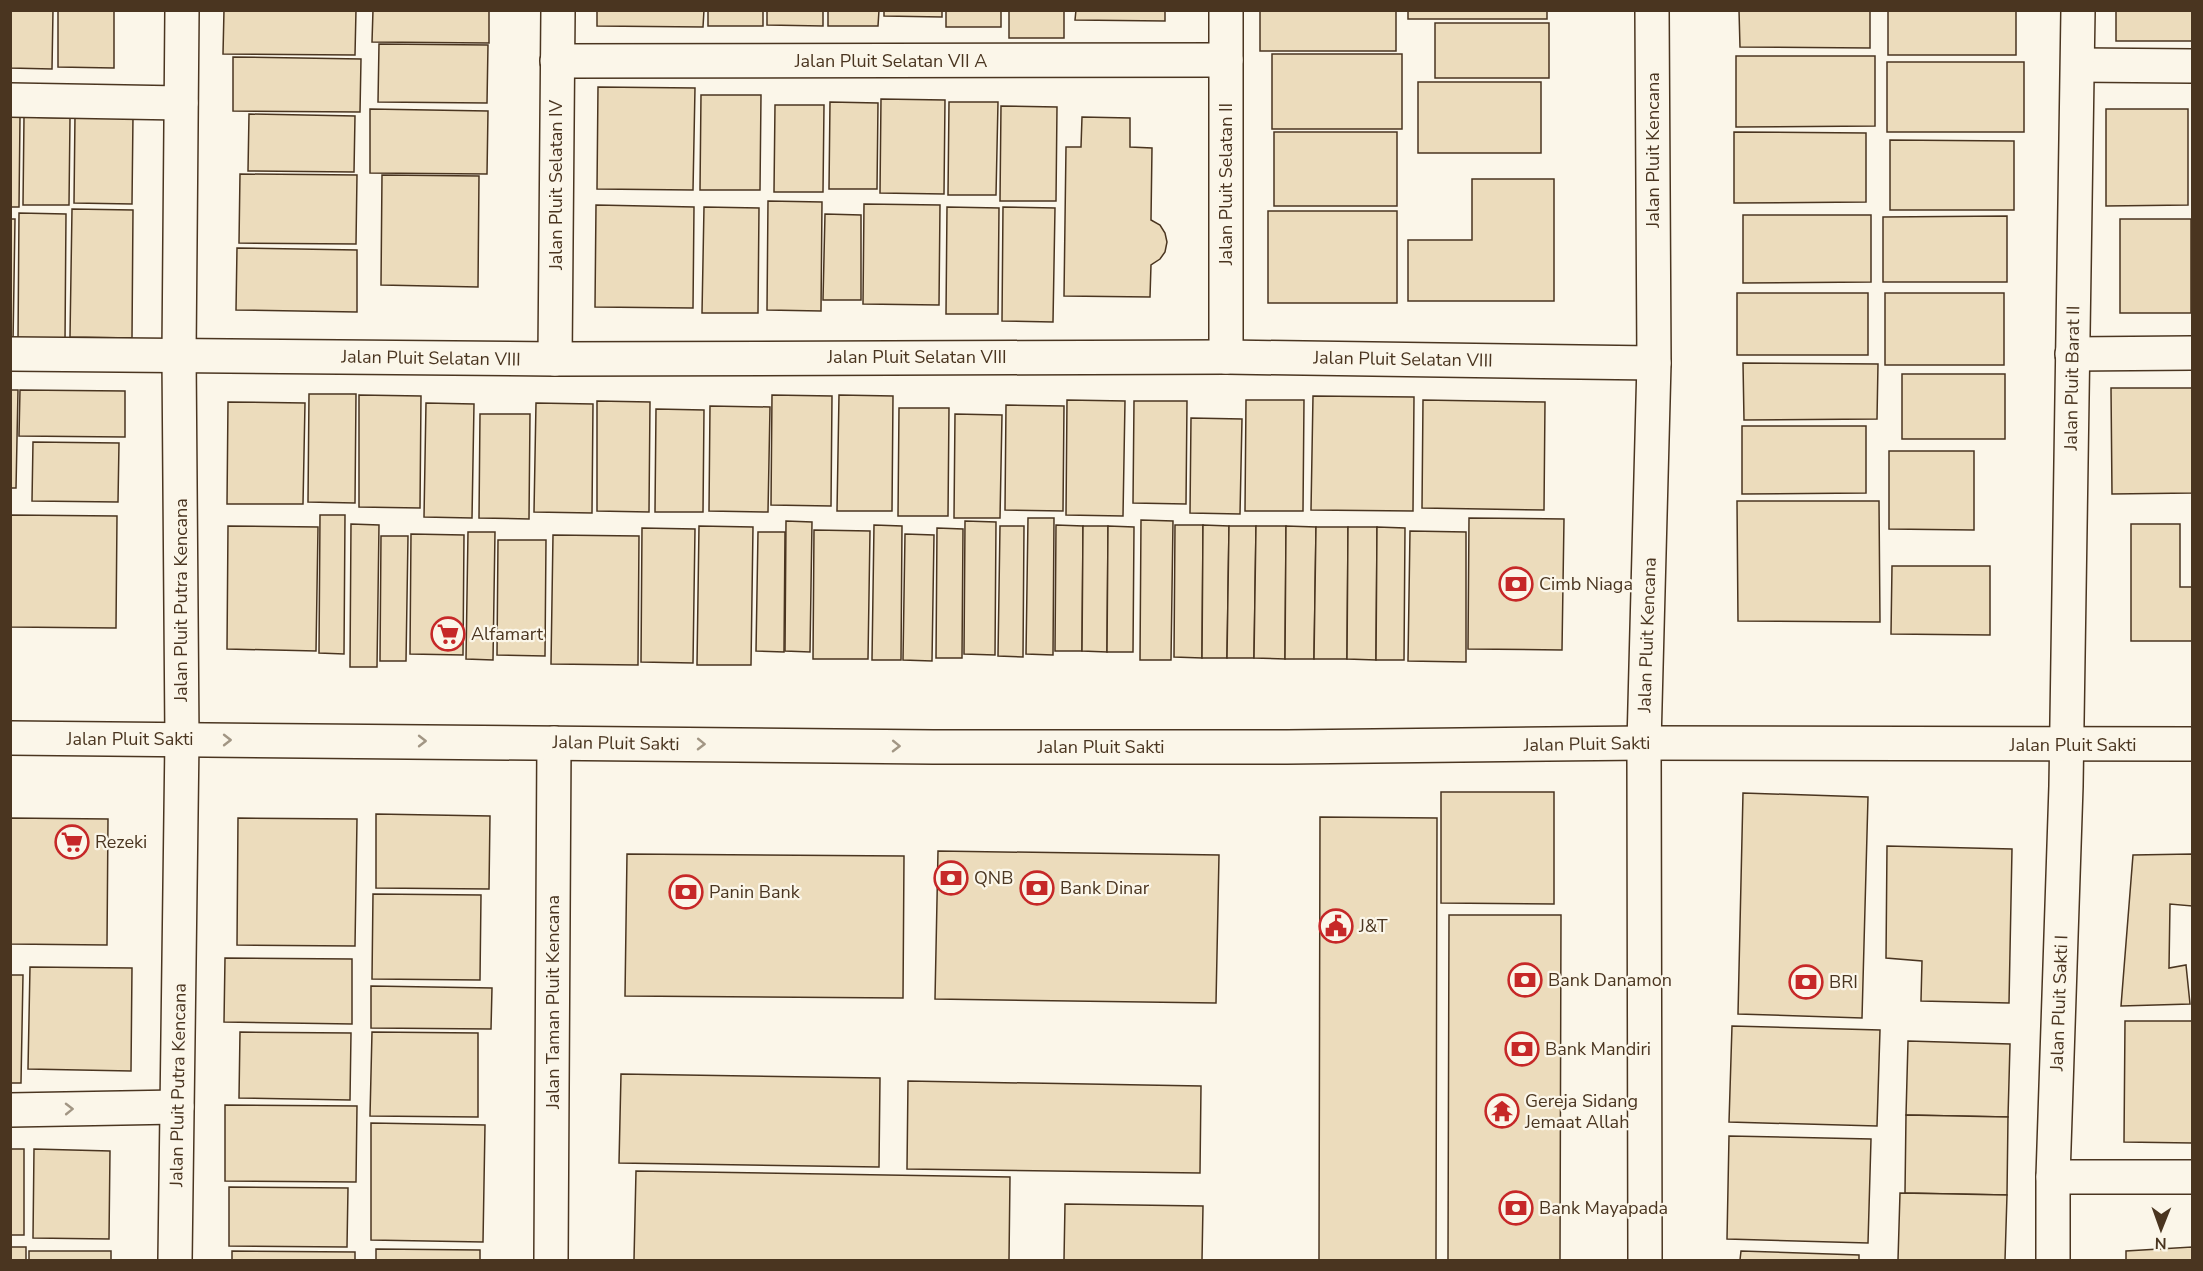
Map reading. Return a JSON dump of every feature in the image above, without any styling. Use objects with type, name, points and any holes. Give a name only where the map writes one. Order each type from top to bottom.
[{"type":"street","name":"Jalan Pluit Putra Kencana","points":[[175,1260],[182,739],[179,355],[182,10]]},
{"type":"street","name":"Jalan Pluit Selatan IV","points":[[555,359],[558,10]]},
{"type":"street","name":"Jalan Pluit Selatan II","points":[[1226,10],[1226,357]]},
{"type":"street","name":"Jalan Pluit Kencana","points":[[1645,1260],[1644,743],[1654,363],[1652,10]]},
{"type":"street","name":"Jalan Pluit Barat II","points":[[2066,745],[2078,10]]},
{"type":"street","name":"Jalan Pluit Selatan VII A","points":[[556,60],[1226,60]]},
{"type":"street","points":[[2078,65],[2193,66]]},
{"type":"street","points":[[10,100],[181,103]]},
{"type":"street","points":[[2072,354],[2193,353]]},
{"type":"street","name":"Jalan Pluit Selatan VIII","points":[[10,354],[555,359],[1226,357],[1654,363]]},
{"type":"street","name":"Jalan Pluit Sakti","points":[[10,738],[933,747],[1644,743],[2193,744]]},
{"type":"street","name":"Jalan Taman Pluit Kencana","points":[[551,1260],[554,743]]},
{"type":"street","name":"Jalan Pluit Sakti I","points":[[2053,1260],[2066,745]]},
{"type":"street","points":[[10,1110],[177,1107]]},
{"type":"street","points":[[2054,1177],[2193,1177]]},
{"type":"building","points":[[10,10],[53,10],[52,69],[10,68]]},
{"type":"building","points":[[58,10],[114,10],[114,68],[58,67]]},
{"type":"building","points":[[224,10],[356,10],[355,55],[223,54]]},
{"type":"building","points":[[373,10],[489,10],[489,43],[372,42]]},
{"type":"building","points":[[597,10],[704,10],[703,27],[597,26]]},
{"type":"building","points":[[708,10],[763,10],[763,26],[708,26]]},
{"type":"building","points":[[767,10],[823,10],[823,26],[767,25]]},
{"type":"building","points":[[828,10],[879,10],[878,26],[828,26]]},
{"type":"building","points":[[884,10],[942,10],[942,17],[884,16]]},
{"type":"building","points":[[946,10],[1001,10],[1001,27],[946,27]]},
{"type":"building","points":[[1009,10],[1064,10],[1064,38],[1009,38]]},
{"type":"building","points":[[1076,10],[1165,10],[1165,21],[1075,20]]},
{"type":"building","points":[[1260,10],[1396,10],[1396,51],[1260,51]]},
{"type":"building","points":[[1408,10],[1547,10],[1547,19],[1408,19]]},
{"type":"building","points":[[1739,10],[1870,10],[1870,48],[1740,47]]},
{"type":"building","points":[[1888,10],[2016,10],[2016,55],[1888,55]]},
{"type":"building","points":[[2116,10],[2192,10],[2192,41],[2116,41]]},
{"type":"building","points":[[1435,23],[1549,23],[1549,78],[1435,78]]},
{"type":"building","points":[[379,44],[488,45],[487,103],[378,102]]},
{"type":"building","points":[[1272,54],[1402,54],[1402,129],[1272,129]]},
{"type":"building","points":[[1736,56],[1875,56],[1875,126],[1736,127]]},
{"type":"building","points":[[233,57],[361,59],[360,112],[233,111]]},
{"type":"building","points":[[1887,62],[2024,62],[2024,132],[1887,132]]},
{"type":"building","points":[[1418,82],[1541,82],[1541,153],[1418,153]]},
{"type":"building","points":[[598,87],[695,88],[693,190],[597,189]]},
{"type":"building","points":[[701,95],[761,95],[760,190],[700,190]]},
{"type":"building","points":[[881,99],[945,100],[944,194],[880,193]]},
{"type":"building","points":[[830,102],[878,103],[877,189],[829,189]]},
{"type":"building","points":[[949,102],[998,102],[996,195],[948,195]]},
{"type":"building","points":[[775,105],[824,105],[823,192],[774,192]]},
{"type":"building","points":[[1001,106],[1057,107],[1056,201],[1000,201]]},
{"type":"building","points":[[370,109],[488,111],[487,174],[370,173]]},
{"type":"building","points":[[2106,109],[2188,109],[2188,205],[2106,206]]},
{"type":"building","points":[[249,114],[355,116],[354,172],[248,171]]},
{"type":"building","points":[[75,115],[133,116],[132,204],[74,203]]},
{"type":"building","points":[[10,117],[20,117],[19,207],[10,207]]},
{"type":"building","points":[[24,117],[70,118],[69,205],[23,205]]},
{"type":"building","points":[[1082,117],[1130,118],[1130,147],[1152,148],[1151,220],[1160,225],[1167,242],[1165,252],[1151,265],[1150,297],[1064,296],[1066,147],[1081,147]]},
{"type":"building","points":[[1274,132],[1397,132],[1397,206],[1274,206]]},
{"type":"building","points":[[1734,132],[1866,133],[1866,202],[1734,203]]},
{"type":"building","points":[[1890,140],[2014,141],[2014,210],[1890,210]]},
{"type":"building","points":[[240,174],[357,175],[356,244],[239,243]]},
{"type":"building","points":[[382,175],[479,176],[478,287],[381,285]]},
{"type":"building","points":[[1472,179],[1554,179],[1554,301],[1408,301],[1408,240],[1472,240]]},
{"type":"building","points":[[768,201],[822,202],[821,311],[767,310]]},
{"type":"building","points":[[864,204],[940,205],[939,305],[863,304]]},
{"type":"building","points":[[596,205],[694,207],[693,308],[595,307]]},
{"type":"building","points":[[704,207],[759,208],[758,313],[702,313]]},
{"type":"building","points":[[947,207],[999,208],[998,314],[946,314]]},
{"type":"building","points":[[1003,207],[1055,208],[1053,322],[1002,321]]},
{"type":"building","points":[[72,209],[133,210],[132,338],[70,337]]},
{"type":"building","points":[[1268,211],[1397,211],[1397,303],[1268,303]]},
{"type":"building","points":[[19,213],[66,214],[65,342],[18,341]]},
{"type":"building","points":[[825,214],[861,215],[861,300],[823,300]]},
{"type":"building","points":[[1743,215],[1871,215],[1871,282],[1743,283]]},
{"type":"building","points":[[2007,216],[2007,282],[1883,282],[1883,217]]},
{"type":"building","points":[[10,219],[15,219],[13,343],[10,343]]},
{"type":"building","points":[[2120,219],[2191,219],[2191,313],[2120,313]]},
{"type":"building","points":[[237,248],[357,250],[357,312],[236,310]]},
{"type":"building","points":[[1737,293],[1868,293],[1868,355],[1737,355]]},
{"type":"building","points":[[1885,293],[2004,293],[2004,365],[1885,365]]},
{"type":"building","points":[[1743,363],[1878,364],[1877,419],[1744,420]]},
{"type":"building","points":[[1902,374],[2005,374],[2005,439],[1902,439]]},
{"type":"building","points":[[2111,388],[2192,388],[2192,493],[2112,494]]},
{"type":"building","points":[[10,390],[18,390],[16,488],[10,488]]},
{"type":"building","points":[[20,390],[125,391],[125,437],[19,436]]},
{"type":"building","points":[[309,394],[356,394],[355,503],[308,502]]},
{"type":"building","points":[[359,395],[421,396],[420,508],[359,507]]},
{"type":"building","points":[[772,395],[832,396],[831,506],[771,505]]},
{"type":"building","points":[[839,395],[893,396],[892,511],[837,511]]},
{"type":"building","points":[[1313,396],[1414,397],[1413,511],[1311,510]]},
{"type":"building","points":[[1067,400],[1125,401],[1123,516],[1066,515]]},
{"type":"building","points":[[1246,400],[1304,400],[1303,511],[1245,511]]},
{"type":"building","points":[[1423,400],[1545,402],[1544,510],[1422,508]]},
{"type":"building","points":[[597,401],[650,402],[649,512],[597,511]]},
{"type":"building","points":[[1134,401],[1187,401],[1186,504],[1133,503]]},
{"type":"building","points":[[228,402],[305,403],[303,504],[227,504]]},
{"type":"building","points":[[426,403],[474,404],[472,518],[424,517]]},
{"type":"building","points":[[536,403],[593,404],[592,513],[534,512]]},
{"type":"building","points":[[1006,405],[1064,406],[1063,511],[1005,510]]},
{"type":"building","points":[[710,406],[770,407],[768,512],[709,511]]},
{"type":"building","points":[[899,408],[949,408],[948,516],[898,516]]},
{"type":"building","points":[[656,409],[704,410],[703,512],[655,512]]},
{"type":"building","points":[[480,414],[530,414],[529,519],[479,518]]},
{"type":"building","points":[[955,414],[1002,415],[1000,518],[954,518]]},
{"type":"building","points":[[1191,418],[1242,419],[1240,514],[1190,513]]},
{"type":"building","points":[[1742,426],[1866,426],[1866,493],[1742,494]]},
{"type":"building","points":[[33,442],[119,443],[118,502],[32,501]]},
{"type":"building","points":[[1889,451],[1974,451],[1974,530],[1889,529]]},
{"type":"building","points":[[1737,501],[1879,501],[1880,622],[1738,621]]},
{"type":"building","points":[[10,515],[117,516],[116,628],[10,627]]},
{"type":"building","points":[[320,515],[345,515],[344,654],[319,653]]},
{"type":"building","points":[[1028,518],[1054,518],[1053,655],[1026,654]]},
{"type":"building","name":"Cimb Niaga","points":[[1469,518],[1564,519],[1562,650],[1468,649]]},
{"type":"building","points":[[1141,520],[1173,521],[1171,660],[1140,660]]},
{"type":"building","points":[[786,521],[812,522],[810,652],[785,651]]},
{"type":"building","points":[[965,521],[996,522],[995,655],[964,654]]},
{"type":"building","points":[[351,524],[379,525],[377,667],[350,667]]},
{"type":"building","points":[[2131,524],[2180,524],[2180,587],[2192,587],[2192,641],[2131,641]]},
{"type":"building","points":[[874,525],[902,526],[901,660],[872,660]]},
{"type":"building","points":[[1056,525],[1083,526],[1082,651],[1055,651]]},
{"type":"building","points":[[1175,525],[1203,525],[1202,658],[1174,657]]},
{"type":"building","points":[[1203,525],[1229,526],[1227,658],[1202,658]]},
{"type":"building","points":[[228,526],[318,527],[316,651],[227,649]]},
{"type":"building","points":[[699,526],[753,527],[751,665],[697,665]]},
{"type":"building","points":[[1000,526],[1024,526],[1023,657],[998,656]]},
{"type":"building","points":[[1083,526],[1108,526],[1107,652],[1082,651]]},
{"type":"building","points":[[1108,526],[1134,527],[1133,652],[1107,652]]},
{"type":"building","points":[[1229,526],[1256,526],[1254,658],[1227,658]]},
{"type":"building","points":[[1256,526],[1286,526],[1285,659],[1254,658]]},
{"type":"building","points":[[1286,526],[1316,527],[1314,659],[1285,659]]},
{"type":"building","points":[[1316,527],[1348,527],[1347,659],[1314,659]]},
{"type":"building","points":[[1348,527],[1377,527],[1376,660],[1347,659]]},
{"type":"building","points":[[1377,527],[1405,528],[1404,660],[1376,660]]},
{"type":"building","points":[[642,528],[695,529],[693,663],[641,662]]},
{"type":"building","points":[[937,528],[963,529],[962,658],[936,658]]},
{"type":"building","points":[[814,530],[870,531],[868,659],[813,659]]},
{"type":"building","points":[[1410,531],[1466,532],[1466,662],[1408,661]]},
{"type":"building","points":[[468,532],[495,532],[493,660],[466,659]]},
{"type":"building","points":[[758,532],[785,532],[784,652],[756,651]]},
{"type":"building","points":[[411,534],[464,535],[463,655],[410,654]]},
{"type":"building","points":[[905,534],[934,535],[932,661],[903,660]]},
{"type":"building","points":[[553,535],[639,536],[638,665],[551,664]]},
{"type":"building","points":[[381,536],[408,536],[406,661],[380,661]]},
{"type":"building","points":[[498,540],[546,540],[545,656],[497,655]]},
{"type":"building","points":[[1892,566],[1990,566],[1990,635],[1891,634]]},
{"type":"building","points":[[1441,792],[1554,792],[1554,904],[1441,903]]},
{"type":"building","points":[[1743,793],[1868,797],[1862,1018],[1738,1014]]},
{"type":"building","points":[[376,814],[490,816],[489,889],[376,888]]},
{"type":"building","points":[[1320,817],[1437,818],[1436,1260],[1319,1260]]},
{"type":"building","points":[[10,818],[108,819],[107,945],[10,944]]},
{"type":"building","points":[[238,818],[357,819],[355,946],[237,945]]},
{"type":"building","points":[[1887,846],[2012,849],[2009,1003],[1921,1001],[1922,961],[1886,958]]},
{"type":"building","points":[[938,851],[1219,855],[1216,1003],[935,999]]},
{"type":"building","points":[[627,854],[904,856],[903,998],[625,996]]},
{"type":"building","points":[[2192,854],[2192,906],[2170,904],[2169,968],[2186,965],[2190,1004],[2121,1006],[2133,855]]},
{"type":"building","points":[[373,894],[481,895],[480,980],[372,979]]},
{"type":"building","points":[[1449,915],[1561,915],[1560,1260],[1448,1260]]},
{"type":"building","points":[[225,958],[352,959],[352,1024],[224,1022]]},
{"type":"building","points":[[30,967],[132,968],[131,1071],[28,1069]]},
{"type":"building","points":[[10,975],[23,975],[21,1083],[10,1083]]},
{"type":"building","points":[[371,986],[492,988],[491,1029],[371,1028]]},
{"type":"building","points":[[2125,1021],[2192,1021],[2192,1143],[2124,1142]]},
{"type":"building","points":[[1732,1026],[1880,1030],[1877,1126],[1729,1122]]},
{"type":"building","points":[[240,1032],[351,1033],[350,1100],[239,1098]]},
{"type":"building","points":[[372,1032],[478,1033],[478,1117],[370,1116]]},
{"type":"building","points":[[1908,1041],[2010,1044],[2008,1117],[1906,1115]]},
{"type":"building","points":[[621,1074],[880,1078],[879,1167],[619,1163]]},
{"type":"building","points":[[908,1081],[1201,1086],[1200,1173],[907,1169]]},
{"type":"building","points":[[225,1105],[357,1106],[356,1182],[225,1181]]},
{"type":"building","points":[[1906,1115],[2008,1117],[2007,1195],[1905,1193]]},
{"type":"building","points":[[371,1123],[485,1125],[483,1242],[371,1240]]},
{"type":"building","points":[[1729,1136],[1871,1139],[1868,1243],[1727,1239]]},
{"type":"building","points":[[10,1149],[24,1149],[24,1235],[10,1235]]},
{"type":"building","points":[[34,1149],[110,1151],[109,1239],[33,1238]]},
{"type":"building","points":[[636,1171],[1010,1177],[1009,1260],[634,1260]]},
{"type":"building","points":[[229,1187],[348,1188],[347,1247],[229,1246]]},
{"type":"building","points":[[1900,1193],[2007,1195],[2005,1260],[1898,1260]]},
{"type":"building","points":[[1065,1204],[1203,1206],[1202,1260],[1064,1260]]},
{"type":"building","points":[[10,1247],[26,1247],[26,1260],[10,1260]]},
{"type":"building","points":[[2192,1247],[2192,1260],[2126,1260],[2126,1251]]},
{"type":"building","points":[[376,1249],[480,1250],[480,1260],[376,1260]]},
{"type":"building","points":[[29,1251],[111,1251],[111,1260],[29,1260]]},
{"type":"building","points":[[232,1251],[355,1252],[355,1260],[232,1260]]},
{"type":"building","points":[[1741,1251],[1859,1255],[1859,1260],[1740,1260]]},
{"type":"place","name":"Cimb Niaga","points":[[1516,584]]},
{"type":"place","name":"Alfamart","points":[[448,634]]},
{"type":"place","name":"Rezeki","points":[[72,842]]},
{"type":"place","name":"QNB","points":[[951,878]]},
{"type":"place","name":"Bank Dinar","points":[[1037,888]]},
{"type":"place","name":"Panin Bank","points":[[686,892]]},
{"type":"place","name":"J&T","points":[[1336,926]]},
{"type":"place","name":"Bank Danamon","points":[[1525,980]]},
{"type":"place","name":"BRI","points":[[1806,982]]},
{"type":"place","name":"Bank Mandiri","points":[[1522,1049]]},
{"type":"place","name":"Gereja Sidang Jemaat Allah","points":[[1502,1111]]},
{"type":"place","name":"Bank Mayapada","points":[[1516,1208]]}]
